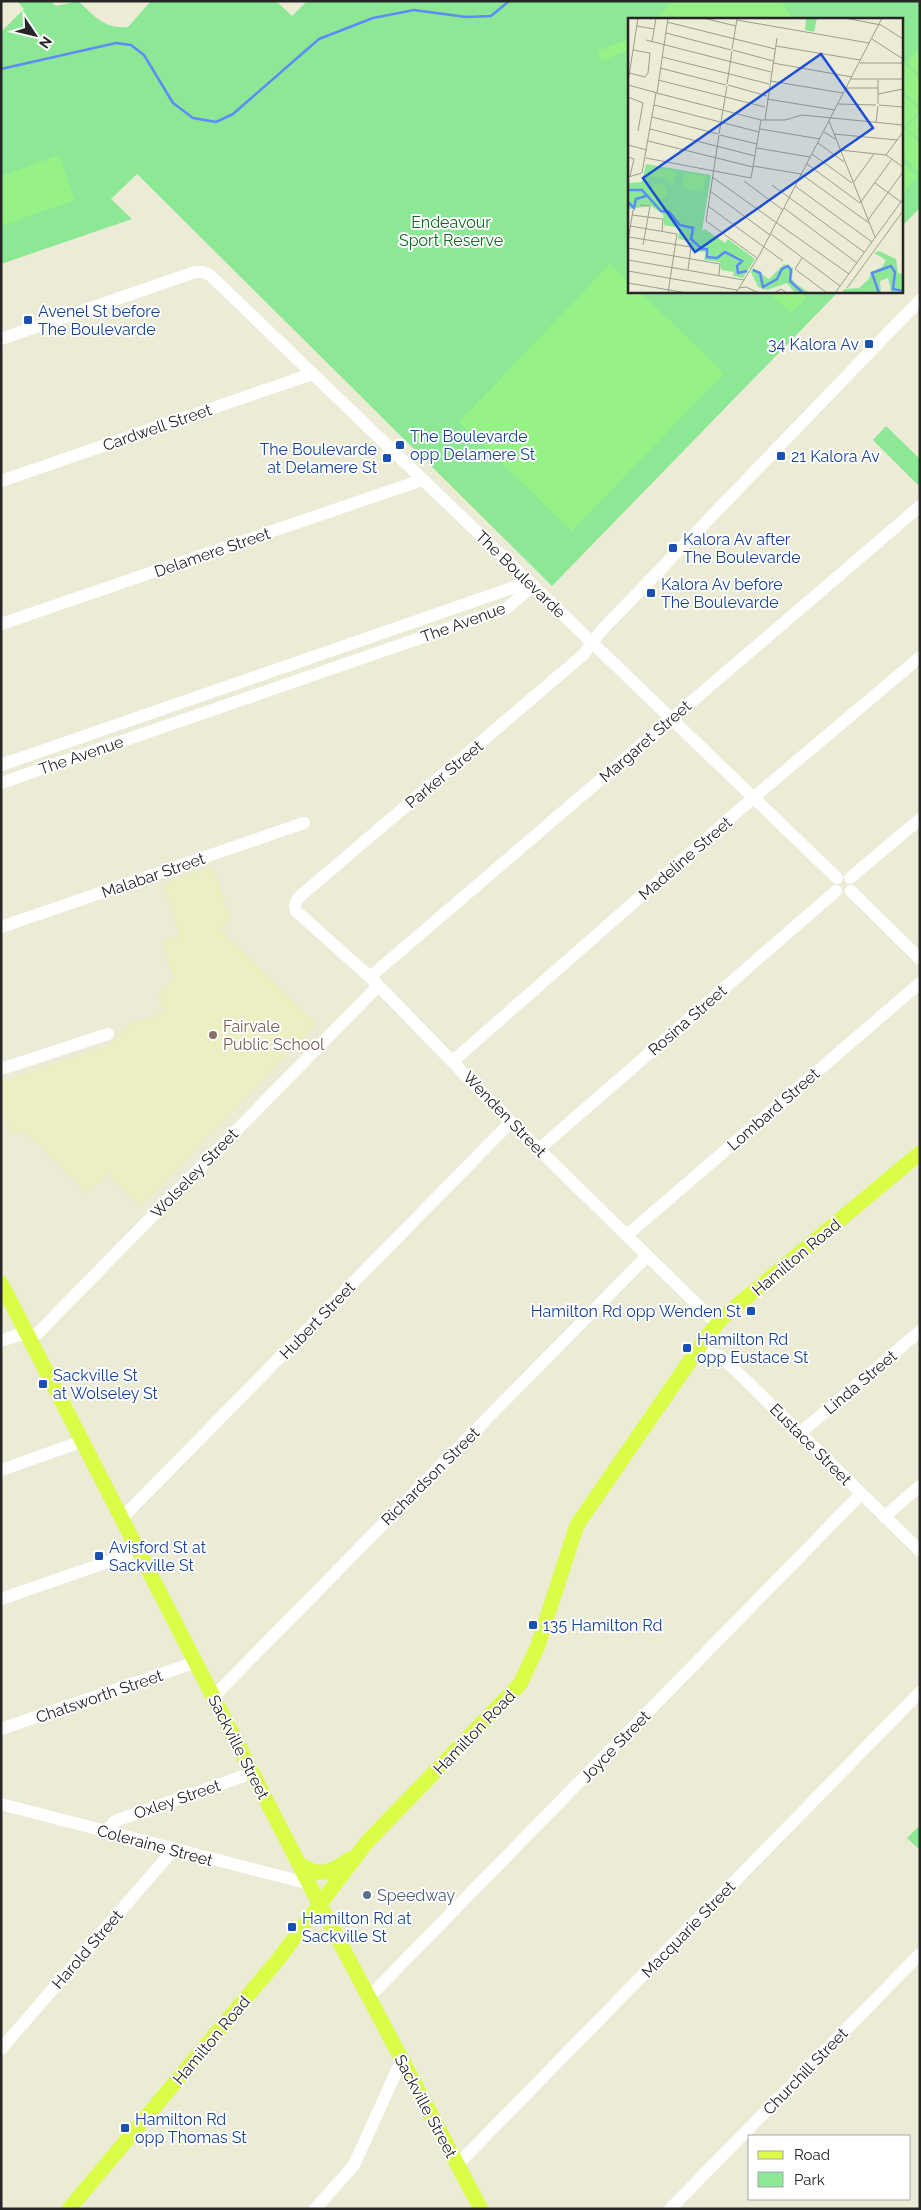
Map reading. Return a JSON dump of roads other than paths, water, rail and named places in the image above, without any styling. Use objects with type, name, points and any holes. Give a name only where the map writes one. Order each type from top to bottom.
[{"type":"main road","name":"Hamilton Road","points":[[69,2209],[277,1961],[367,1842],[520,1684],[537,1648],[577,1525],[694,1353],[716,1326],[920,1154]]},
{"type":"main road","name":"Sackville Street","points":[[1,1283],[320,1905],[481,2209]]},
{"type":"main road","points":[[299,1862],[312,1872],[326,1872],[349,1859],[367,1842]]},
{"type":"street","name":"The Boulevarde","points":[[1,339],[195,272],[203,272],[210,275],[671,718],[837,884]]},
{"type":"street","name":"Parker Street","points":[[295,905],[298,898],[586,652],[591,642],[920,300]]},
{"type":"street","name":"Cardwell Street","points":[[1,481],[312,374]]},
{"type":"street","name":"Delamere Street","points":[[1,624],[422,480]]},
{"type":"street","name":"Margaret Street","points":[[374,982],[671,718],[920,506]]},
{"type":"street","name":"The Avenue","points":[[1,765],[529,582]]},
{"type":"street","name":"The Avenue","points":[[1,783],[507,608],[527,591],[529,582]]},
{"type":"street","name":"Madeline Street","points":[[454,1061],[920,657]]},
{"type":"street","points":[[850,884],[920,819]]},
{"type":"street","name":"Malabar Street","points":[[1,927],[304,823]]},
{"type":"street","points":[[837,884],[842,875],[920,959]]},
{"type":"street","name":"Rosina Street","points":[[538,1149],[837,884]]},
{"type":"street","name":"Wenden Street","points":[[295,905],[296,911],[374,982],[454,1061],[511,1122],[716,1326]]},
{"type":"street","name":"Wolseley Street","points":[[1,1341],[18,1335],[28,1336],[37,1334],[374,982]]},
{"type":"street","name":"Lombard Street","points":[[627,1236],[920,983]]},
{"type":"street","points":[[1,1069],[108,1034]]},
{"type":"street","name":"Hubert Street","points":[[122,1518],[511,1122]]},
{"type":"street","name":"Richardson Street","points":[[213,1697],[647,1256]]},
{"type":"street","points":[[716,1326],[715,1340],[722,1357]]},
{"type":"street","name":"Linda Street","points":[[800,1433],[920,1331]]},
{"type":"street","points":[[694,1353],[710,1353],[722,1357]]},
{"type":"street","name":"Eustace Street","points":[[722,1357],[920,1551]]},
{"type":"street","points":[[1,1470],[83,1441]]},
{"type":"street","points":[[884,1517],[920,1486]]},
{"type":"street","name":"Joyce Street","points":[[369,1997],[860,1494]]},
{"type":"street","points":[[1,1599],[140,1551]]},
{"type":"street","name":"Chatsworth Street","points":[[1,1729],[196,1662]]},
{"type":"street","name":"Macquarie Street","points":[[457,2165],[920,1692]]},
{"type":"street","name":"Oxley Street","points":[[107,1832],[113,1823],[118,1820],[252,1773]]},
{"type":"street","name":"Coleraine Street","points":[[2,1805],[310,1884]]},
{"type":"street","name":"Harold Street","points":[[1,2049],[174,1849]]},
{"type":"street","name":"Churchill Street","points":[[670,2209],[920,1954]]},
{"type":"street","points":[[315,2209],[354,2165],[402,2059]]},
{"type":"waterway","points":[[1,69],[116,43],[131,45],[144,55],[173,103],[193,118],[216,122],[233,114],[319,39],[373,18],[414,10],[466,17],[491,16],[509,1]]},
{"type":"place","name":"Avenel St before The Boulevarde","points":[[28,320]]},
{"type":"place","name":"34 Kalora Av","points":[[869,344]]},
{"type":"place","name":"The Boulevarde opp Delamere St","points":[[400,445]]},
{"type":"place","name":"21 Kalora Av","points":[[781,456]]},
{"type":"place","name":"The Boulevarde at Delamere St","points":[[387,458]]},
{"type":"place","name":"Kalora Av after The Boulevarde","points":[[673,548]]},
{"type":"place","name":"Kalora Av before The Boulevarde","points":[[651,593]]},
{"type":"place","name":"Fairvale Public School","points":[[213,1035]]},
{"type":"place","name":"Hamilton Rd opp Wenden St","points":[[751,1311]]},
{"type":"place","name":"Hamilton Rd opp Eustace St","points":[[687,1348]]},
{"type":"place","name":"Sackville St at Wolseley St","points":[[43,1384]]},
{"type":"place","name":"Avisford St at Sackville St","points":[[99,1556]]},
{"type":"place","name":"135 Hamilton Rd","points":[[533,1625]]},
{"type":"place","name":"Speedway","points":[[367,1895]]},
{"type":"place","name":"Hamilton Rd at Sackville St","points":[[292,1927]]},
{"type":"place","name":"Hamilton Rd opp Thomas St","points":[[125,2128]]},
{"type":"park label","name":"Endeavour Sport Reserve","points":[[451,231]]}]
